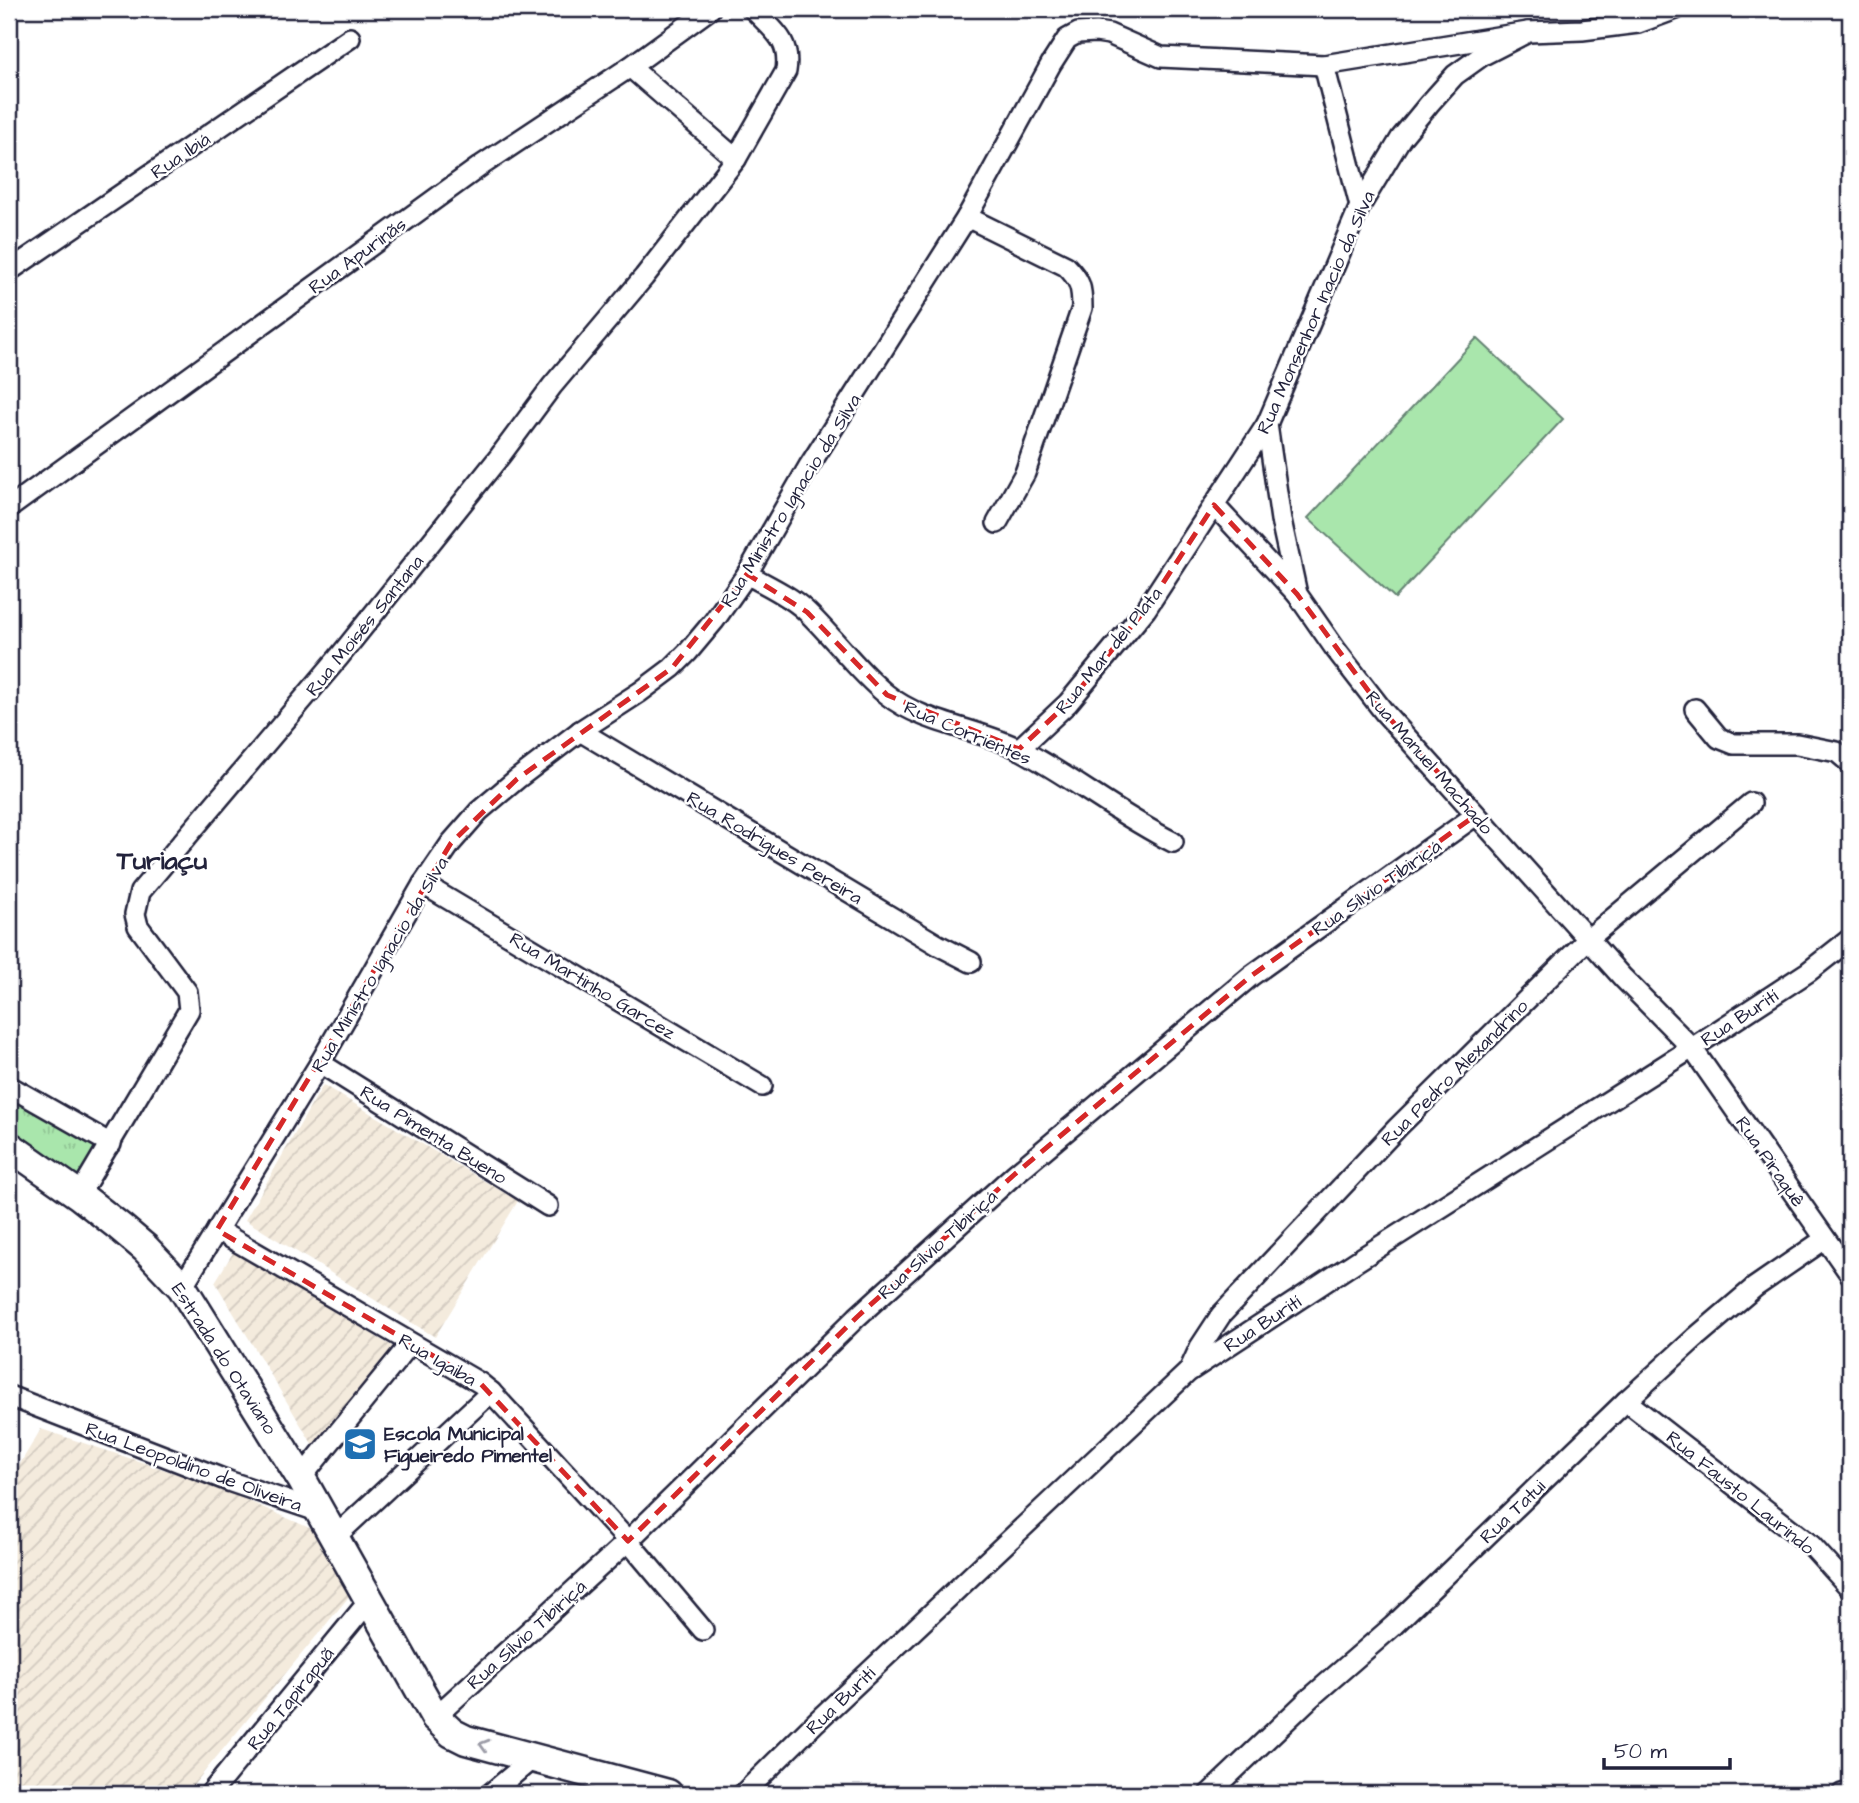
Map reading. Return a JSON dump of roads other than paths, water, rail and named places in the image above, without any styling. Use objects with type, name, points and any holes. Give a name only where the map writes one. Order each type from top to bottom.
[{"type":"street","name":"Rua Apurinãs","points":[[9,508],[482,164],[630,67],[710,9]]},
{"type":"street","name":"Rua Moisés Santana","points":[[79,1195],[189,1010],[187,992],[138,926],[135,914],[140,892],[339,657],[500,456],[552,386],[644,277],[736,159],[786,71],[787,48],[753,9]]},
{"type":"street","name":"Rua Monsenhor Inacio da Silva","points":[[1214,505],[1267,424],[1360,206],[1401,138],[1455,75],[1483,55],[1528,32],[1582,30],[1638,23],[1676,9]]},
{"type":"street","name":"Rua Ministro Ignacio da Silva","points":[[182,1287],[451,843],[480,811],[580,731],[672,668],[714,621],[747,574],[809,466],[967,217],[1067,39],[1078,33],[1096,32],[1109,34],[1161,57],[1324,65],[1528,32]]},
{"type":"street","name":"Rua Ibiá","points":[[9,271],[350,38]]},
{"type":"street","points":[[1324,65],[1360,206]]},
{"type":"street","points":[[630,67],[736,159]]},
{"type":"street","points":[[967,217],[1066,265],[1078,278],[1083,292],[1082,308],[1025,473],[997,523]]},
{"type":"street","name":"Rua Manuel Machado","points":[[1267,424],[1281,520],[1297,594],[1384,712],[1638,995],[1692,1048]]},
{"type":"street","points":[[1214,505],[1297,594]]},
{"type":"street","name":"Rua Mar del Plata","points":[[1018,749],[1068,703],[1146,609],[1214,505]]},
{"type":"street","name":"Rua Corrientes","points":[[747,574],[797,603],[887,695],[925,714],[1018,749],[1147,829],[1174,842]]},
{"type":"street","points":[[1695,709],[1720,738],[1734,744],[1797,744],[1837,752],[1850,763]]},
{"type":"street","name":"Rua Rodrigues Pereira","points":[[580,731],[938,945],[971,962]]},
{"type":"street","name":"Rua Pedro Alexandrino","points":[[1188,1372],[1200,1346],[1221,1315],[1396,1128],[1588,939],[1751,803]]},
{"type":"street","name":"Rua Sílvio Tibiriçá","points":[[435,1717],[628,1541],[857,1317],[1015,1174],[1251,976],[1476,815]]},
{"type":"street","name":"Rua Martinho Garcez","points":[[424,884],[762,1086]]},
{"type":"street","name":"Rua Burití","points":[[743,1794],[1188,1372],[1692,1048],[1808,972],[1850,939]]},
{"type":"street","name":"Rua Piraquê","points":[[1692,1048],[1850,1274]]},
{"type":"street","name":"Rua Pimenta Bueno","points":[[320,1063],[548,1206]]},
{"type":"street","points":[[9,1086],[111,1144]]},
{"type":"street","name":"Estrada do Otaviano","points":[[9,1146],[79,1195],[145,1248],[182,1287],[320,1512]]},
{"type":"street","name":"Rua Igaiba","points":[[218,1230],[491,1392],[628,1541],[703,1630]]},
{"type":"street","name":"Rua Tatui","points":[[1209,1794],[1310,1698],[1393,1626],[1626,1401],[1755,1287],[1825,1239]]},
{"type":"street","points":[[301,1478],[410,1344]]},
{"type":"street","points":[[335,1537],[491,1392]]},
{"type":"street","name":"Rua Leopoldino de Oliveira","points":[[9,1396],[194,1468],[320,1512],[435,1717],[452,1733],[466,1740],[532,1759],[668,1794]]},
{"type":"street","name":"Rua Fausto Laurindo","points":[[1626,1401],[1811,1545],[1850,1588]]},
{"type":"street","name":"Rua Tapirapuã","points":[[211,1794],[369,1601]]},
{"type":"street","points":[[490,1794],[532,1759]]},
{"type":"street","points":[[1842,1794],[1850,1792]]},
{"type":"place","name":"Escola Municipal Figueiredo Pimentel","points":[[360,1444]]},
{"type":"district","name":"Turiaçu","points":[[162,860]]}]
